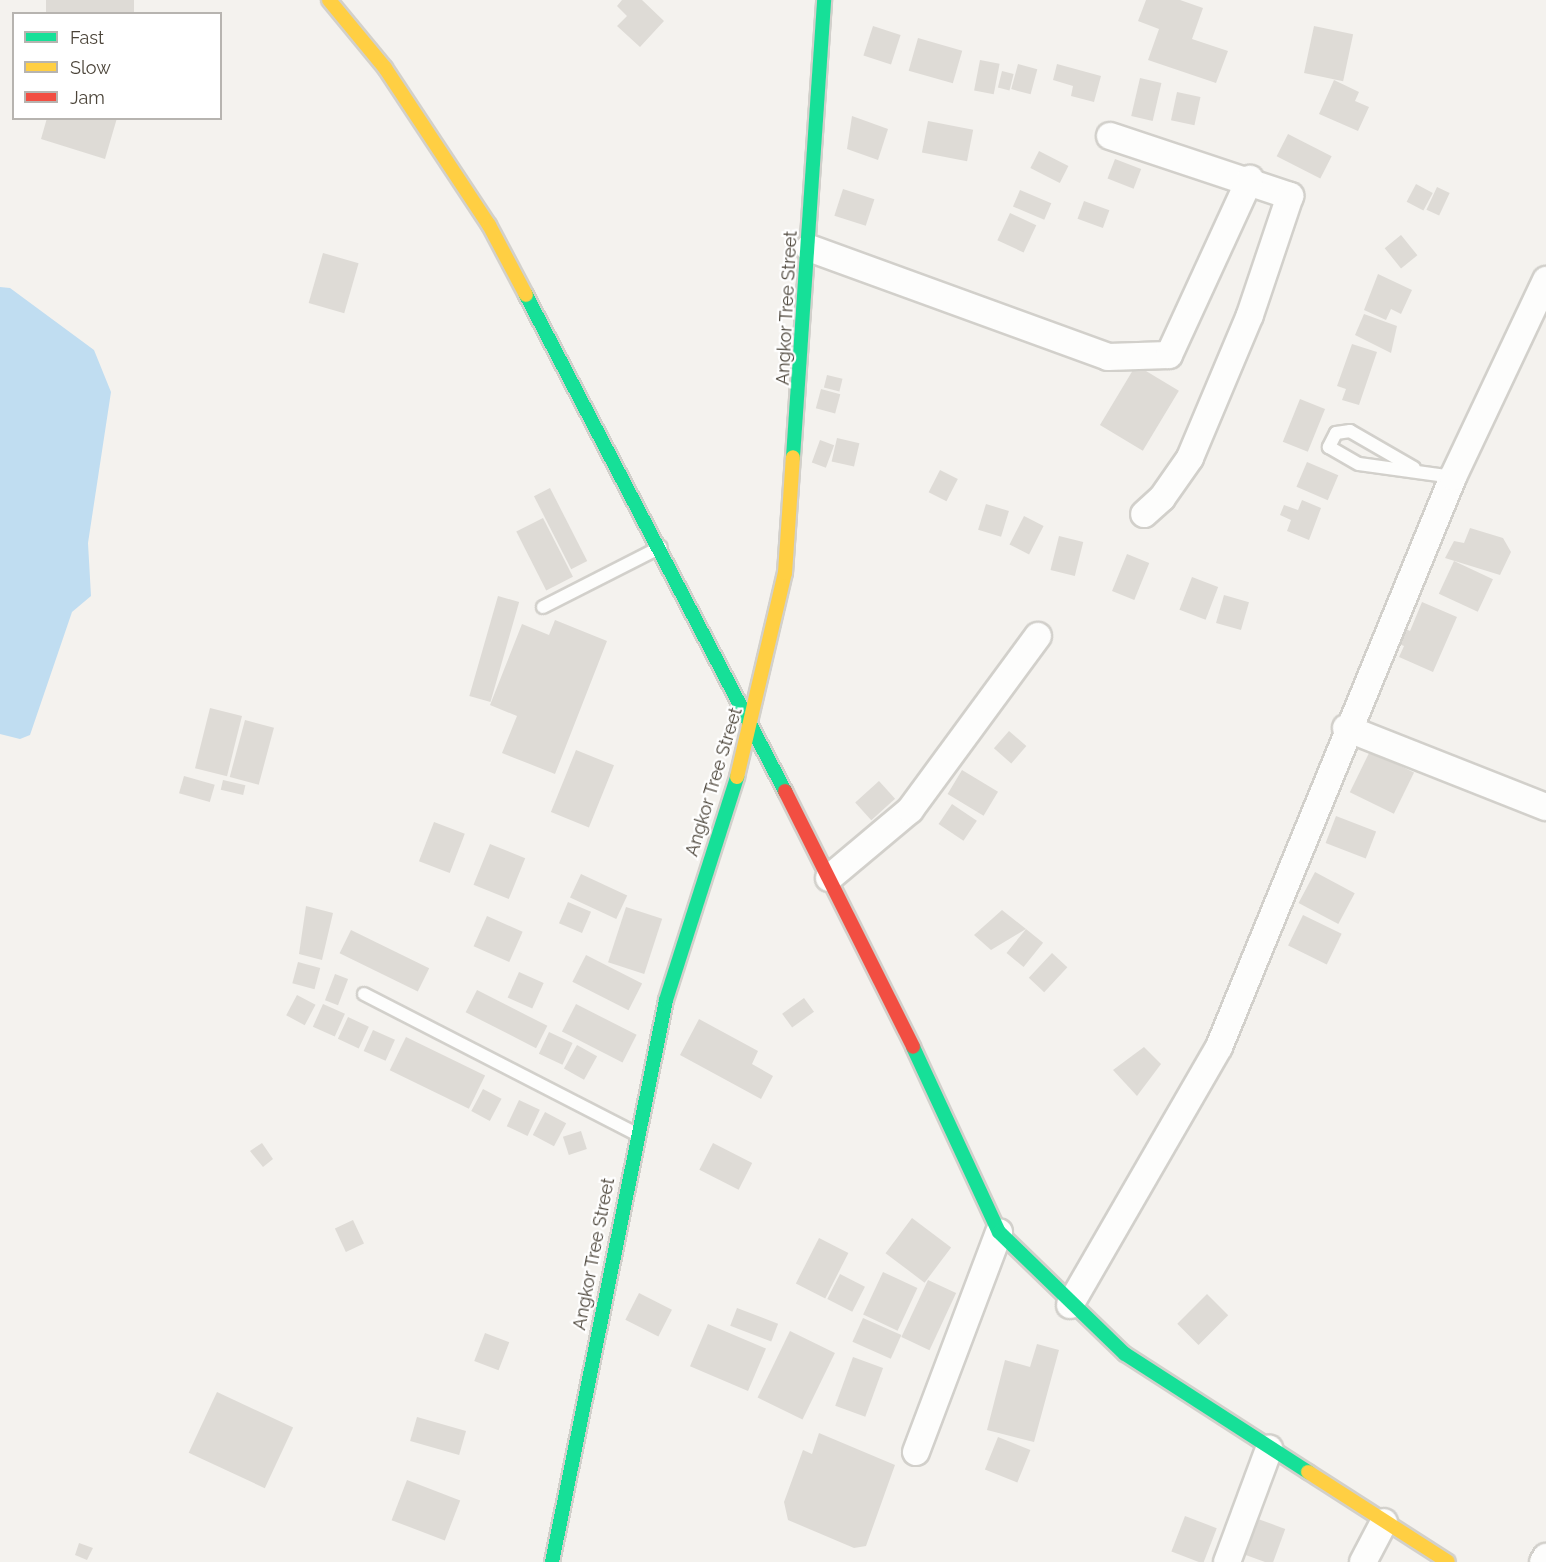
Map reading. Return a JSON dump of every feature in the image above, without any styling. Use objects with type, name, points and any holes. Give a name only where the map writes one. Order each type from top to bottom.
[{"type":"street","points":[[329,0],[386,68],[489,225],[663,547],[751,732],[829,878],[969,1158],[999,1232],[1070,1305],[1125,1354],[1269,1449],[1448,1562]]},
{"type":"street","name":"Angkor Tree Street","points":[[552,1562],[636,1134],[666,1000],[751,732],[785,573],[809,248],[824,0]]},
{"type":"street","points":[[1110,136],[1250,178],[1290,196],[1250,315],[1190,458],[1162,498],[1144,514]]},
{"type":"street","points":[[809,248],[1108,357],[1169,355],[1250,178]]},
{"type":"street","points":[[1070,1305],[1219,1047],[1346,728],[1453,477],[1546,280]]},
{"type":"street","points":[[829,878],[910,810],[1038,636]]},
{"type":"street","points":[[1346,728],[1546,807]]},
{"type":"street","points":[[916,1452],[999,1232]]},
{"type":"street","points":[[1227,1562],[1269,1449]]},
{"type":"street","points":[[1363,1562],[1384,1522]]},
{"type":"street","points":[[1543,1562],[1546,1557]]},
{"type":"lane","points":[[1414,468],[1350,431],[1336,433],[1329,447],[1359,464],[1414,468],[1453,477]]},
{"type":"lane","points":[[543,607],[663,547]]},
{"type":"lane","points":[[364,994],[636,1134]]},
{"type":"water","points":[[0,287],[10,288],[94,350],[111,392],[88,543],[91,596],[72,612],[30,735],[20,739],[0,734]]},
{"type":"building","points":[[46,0],[134,0],[134,12],[46,12]]},
{"type":"building","points":[[622,0],[642,0],[664,21],[640,47],[617,26],[627,16],[617,6]]},
{"type":"building","points":[[1146,0],[1180,0],[1203,8],[1192,39],[1228,51],[1216,83],[1148,60],[1159,29],[1138,21]]},
{"type":"building","points":[[873,26],[901,35],[891,64],[863,55]]},
{"type":"building","points":[[1314,26],[1353,34],[1343,81],[1304,73]]},
{"type":"building","points":[[918,38],[962,51],[953,83],[909,71]]},
{"type":"building","points":[[980,60],[1000,64],[994,94],[974,90]]},
{"type":"building","points":[[1018,64],[1037,69],[1031,94],[1011,89]]},
{"type":"building","points":[[1057,64],[1101,76],[1094,102],[1071,96],[1073,86],[1053,80]]},
{"type":"building","points":[[1002,71],[1014,74],[1010,90],[998,87]]},
{"type":"building","points":[[1140,78],[1161,83],[1153,121],[1131,116]]},
{"type":"building","points":[[1334,80],[1359,92],[1355,101],[1369,107],[1358,131],[1319,114]]},
{"type":"building","points":[[1177,92],[1200,97],[1194,125],[1171,120]]},
{"type":"building","points":[[852,116],[888,129],[878,160],[847,149]]},
{"type":"building","points":[[46,120],[116,120],[105,159],[41,139]]},
{"type":"building","points":[[928,121],[973,130],[967,161],[922,152]]},
{"type":"building","points":[[1288,134],[1332,156],[1320,179],[1277,156]]},
{"type":"building","points":[[1039,151],[1068,166],[1060,183],[1030,168]]},
{"type":"building","points":[[1115,159],[1141,169],[1134,189],[1107,179]]},
{"type":"building","points":[[1416,184],[1433,193],[1423,211],[1407,202]]},
{"type":"building","points":[[1437,187],[1450,193],[1439,216],[1426,210]]},
{"type":"building","points":[[843,189],[874,199],[866,226],[834,216]]},
{"type":"building","points":[[1020,190],[1051,203],[1044,220],[1013,207]]},
{"type":"building","points":[[1084,201],[1109,210],[1103,228],[1078,219]]},
{"type":"building","points":[[1010,213],[1036,225],[1024,252],[997,240]]},
{"type":"building","points":[[1401,235],[1417,255],[1401,268],[1385,248]]},
{"type":"building","points":[[323,253],[359,263],[344,313],[309,303]]},
{"type":"building","points":[[1378,274],[1412,290],[1401,314],[1391,309],[1386,320],[1364,310]]},
{"type":"building","points":[[1364,314],[1397,326],[1391,353],[1355,335]]},
{"type":"building","points":[[1352,344],[1377,352],[1359,405],[1342,400],[1346,389],[1337,386]]},
{"type":"building","points":[[1136,365],[1179,391],[1143,451],[1100,425]]},
{"type":"building","points":[[827,375],[843,379],[839,391],[824,388]]},
{"type":"building","points":[[821,389],[840,394],[835,413],[816,408]]},
{"type":"building","points":[[1300,399],[1325,409],[1308,452],[1283,442]]},
{"type":"building","points":[[837,438],[859,443],[854,467],[832,461]]},
{"type":"building","points":[[820,440],[834,445],[826,468],[812,463]]},
{"type":"building","points":[[1307,462],[1338,475],[1328,500],[1296,487]]},
{"type":"building","points":[[940,470],[958,479],[946,501],[929,492]]},
{"type":"building","points":[[550,488],[587,561],[571,569],[534,496]]},
{"type":"building","points":[[1302,500],[1321,508],[1309,540],[1287,531],[1291,520],[1280,515],[1284,505],[1298,510]]},
{"type":"building","points":[[986,504],[1009,511],[1001,537],[978,530]]},
{"type":"building","points":[[1024,516],[1044,526],[1029,554],[1009,545]]},
{"type":"building","points":[[543,518],[573,577],[546,590],[516,532]]},
{"type":"building","points":[[1470,528],[1503,538],[1511,552],[1500,575],[1445,558],[1454,541],[1464,543]]},
{"type":"building","points":[[1059,536],[1083,542],[1075,576],[1051,570]]},
{"type":"building","points":[[1127,554],[1149,563],[1134,600],[1112,591]]},
{"type":"building","points":[[1454,561],[1493,579],[1478,612],[1439,594]]},
{"type":"building","points":[[1192,577],[1218,587],[1206,620],[1179,610]]},
{"type":"building","points":[[1224,595],[1249,602],[1241,630],[1216,623]]},
{"type":"building","points":[[498,596],[519,602],[490,702],[469,696]]},
{"type":"building","points":[[1422,602],[1457,617],[1433,672],[1399,657],[1404,646],[1392,641],[1399,626],[1410,631]]},
{"type":"building","points":[[555,620],[607,641],[555,774],[502,753],[517,716],[490,705],[522,624],[549,635]]},
{"type":"building","points":[[210,708],[242,716],[227,776],[195,768]]},
{"type":"building","points":[[245,720],[274,728],[259,785],[230,777]]},
{"type":"building","points":[[1009,731],[1026,746],[1011,763],[994,748]]},
{"type":"building","points":[[576,750],[614,765],[589,827],[551,812]]},
{"type":"building","points":[[1370,751],[1414,772],[1394,814],[1350,792]]},
{"type":"building","points":[[962,770],[998,792],[984,816],[948,794]]},
{"type":"building","points":[[184,776],[215,785],[210,802],[179,793]]},
{"type":"building","points":[[223,780],[245,785],[243,795],[221,790]]},
{"type":"building","points":[[879,781],[895,799],[871,820],[855,802]]},
{"type":"building","points":[[952,804],[977,821],[963,841],[939,824]]},
{"type":"building","points":[[1336,816],[1376,831],[1366,858],[1326,843]]},
{"type":"building","points":[[434,822],[465,834],[450,873],[419,861]]},
{"type":"building","points":[[490,844],[525,858],[509,899],[474,885]]},
{"type":"building","points":[[1315,872],[1355,893],[1338,924],[1299,903]]},
{"type":"building","points":[[581,874],[627,896],[616,919],[570,898]]},
{"type":"building","points":[[568,902],[591,912],[582,933],[559,923]]},
{"type":"building","points":[[306,906],[333,913],[322,960],[299,954]]},
{"type":"building","points":[[626,907],[662,919],[644,974],[608,962]]},
{"type":"building","points":[[1002,910],[1026,929],[991,950],[974,935]]},
{"type":"building","points":[[1303,915],[1342,934],[1327,964],[1288,946]]},
{"type":"building","points":[[487,916],[523,932],[509,962],[474,946]]},
{"type":"building","points":[[1026,929],[1043,943],[1024,967],[1006,953]]},
{"type":"building","points":[[351,930],[429,968],[418,992],[340,953]]},
{"type":"building","points":[[1052,953],[1067,967],[1044,992],[1029,978]]},
{"type":"building","points":[[586,955],[642,984],[629,1010],[572,982]]},
{"type":"building","points":[[298,962],[320,968],[315,989],[292,983]]},
{"type":"building","points":[[519,972],[544,983],[532,1009],[508,998]]},
{"type":"building","points":[[335,974],[348,979],[338,1005],[325,1000]]},
{"type":"building","points":[[477,990],[547,1026],[536,1048],[466,1012]]},
{"type":"building","points":[[297,995],[316,1005],[305,1025],[286,1015]]},
{"type":"building","points":[[804,998],[814,1012],[792,1028],[782,1014]]},
{"type":"building","points":[[323,1004],[345,1014],[335,1037],[313,1027]]},
{"type":"building","points":[[576,1004],[637,1035],[623,1062],[562,1032]]},
{"type":"building","points":[[348,1017],[369,1027],[359,1048],[338,1039]]},
{"type":"building","points":[[699,1019],[758,1051],[752,1064],[773,1076],[761,1099],[680,1055]]},
{"type":"building","points":[[373,1030],[395,1040],[386,1061],[364,1051]]},
{"type":"building","points":[[549,1032],[573,1043],[562,1065],[539,1054]]},
{"type":"building","points":[[406,1037],[485,1076],[469,1109],[390,1070]]},
{"type":"building","points":[[577,1045],[597,1056],[584,1080],[564,1069]]},
{"type":"building","points":[[1144,1047],[1161,1064],[1137,1096],[1113,1070]]},
{"type":"building","points":[[483,1089],[502,1099],[490,1121],[471,1111]]},
{"type":"building","points":[[519,1100],[540,1110],[528,1136],[507,1126]]},
{"type":"building","points":[[545,1112],[566,1123],[554,1146],[533,1135]]},
{"type":"building","points":[[581,1131],[587,1149],[569,1155],[563,1137]]},
{"type":"building","points":[[262,1143],[273,1159],[263,1167],[250,1151]]},
{"type":"building","points":[[713,1143],[752,1163],[739,1190],[699,1170]]},
{"type":"building","points":[[912,1218],[951,1247],[925,1283],[886,1253]]},
{"type":"building","points":[[353,1220],[364,1244],[346,1252],[335,1228]]},
{"type":"building","points":[[819,1238],[848,1253],[825,1298],[796,1283]]},
{"type":"building","points":[[883,1272],[917,1288],[898,1331],[863,1315]]},
{"type":"building","points":[[840,1274],[865,1287],[852,1312],[827,1299]]},
{"type":"building","points":[[928,1280],[956,1293],[929,1350],[901,1337]]},
{"type":"building","points":[[639,1293],[672,1310],[658,1337],[625,1320]]},
{"type":"building","points":[[1207,1294],[1228,1315],[1199,1345],[1177,1324]]},
{"type":"building","points":[[737,1308],[778,1324],[771,1342],[730,1326]]},
{"type":"building","points":[[863,1318],[901,1335],[891,1359],[852,1342]]},
{"type":"building","points":[[708,1324],[766,1349],[748,1391],[690,1366]]},
{"type":"building","points":[[790,1331],[835,1353],[803,1419],[758,1398]]},
{"type":"building","points":[[485,1333],[509,1342],[499,1370],[474,1361]]},
{"type":"building","points":[[1037,1344],[1059,1350],[1034,1442],[987,1430],[1005,1360],[1030,1367]]},
{"type":"building","points":[[853,1357],[883,1368],[865,1417],[835,1406]]},
{"type":"building","points":[[217,1392],[293,1427],[265,1488],[189,1453]]},
{"type":"building","points":[[417,1417],[466,1431],[459,1455],[410,1441]]},
{"type":"building","points":[[819,1433],[895,1465],[866,1546],[854,1548],[788,1520],[784,1502],[803,1450],[812,1454]]},
{"type":"building","points":[[998,1437],[1030,1450],[1017,1483],[985,1469]]},
{"type":"building","points":[[407,1480],[460,1500],[445,1541],[392,1520]]},
{"type":"building","points":[[1185,1516],[1217,1528],[1204,1562],[1171,1551]]},
{"type":"building","points":[[1258,1519],[1285,1529],[1273,1562],[1265,1562],[1245,1555]]},
{"type":"building","points":[[79,1543],[93,1548],[87,1560],[75,1555]]},
{"type":"traffic: fast","points":[[793,457],[824,0]]},
{"type":"traffic: fast","points":[[526,295],[785,791]]},
{"type":"traffic: fast","points":[[552,1562],[666,1000],[737,777]]},
{"type":"traffic: fast","points":[[913,1047],[999,1232],[1125,1354],[1308,1472]]},
{"type":"traffic: slow","points":[[329,0],[385,68],[489,225],[526,295]]},
{"type":"traffic: slow","points":[[737,777],[785,573],[793,457]]},
{"type":"traffic: slow","points":[[1308,1472],[1448,1562]]},
{"type":"traffic: jam","points":[[785,791],[913,1047]]}]
